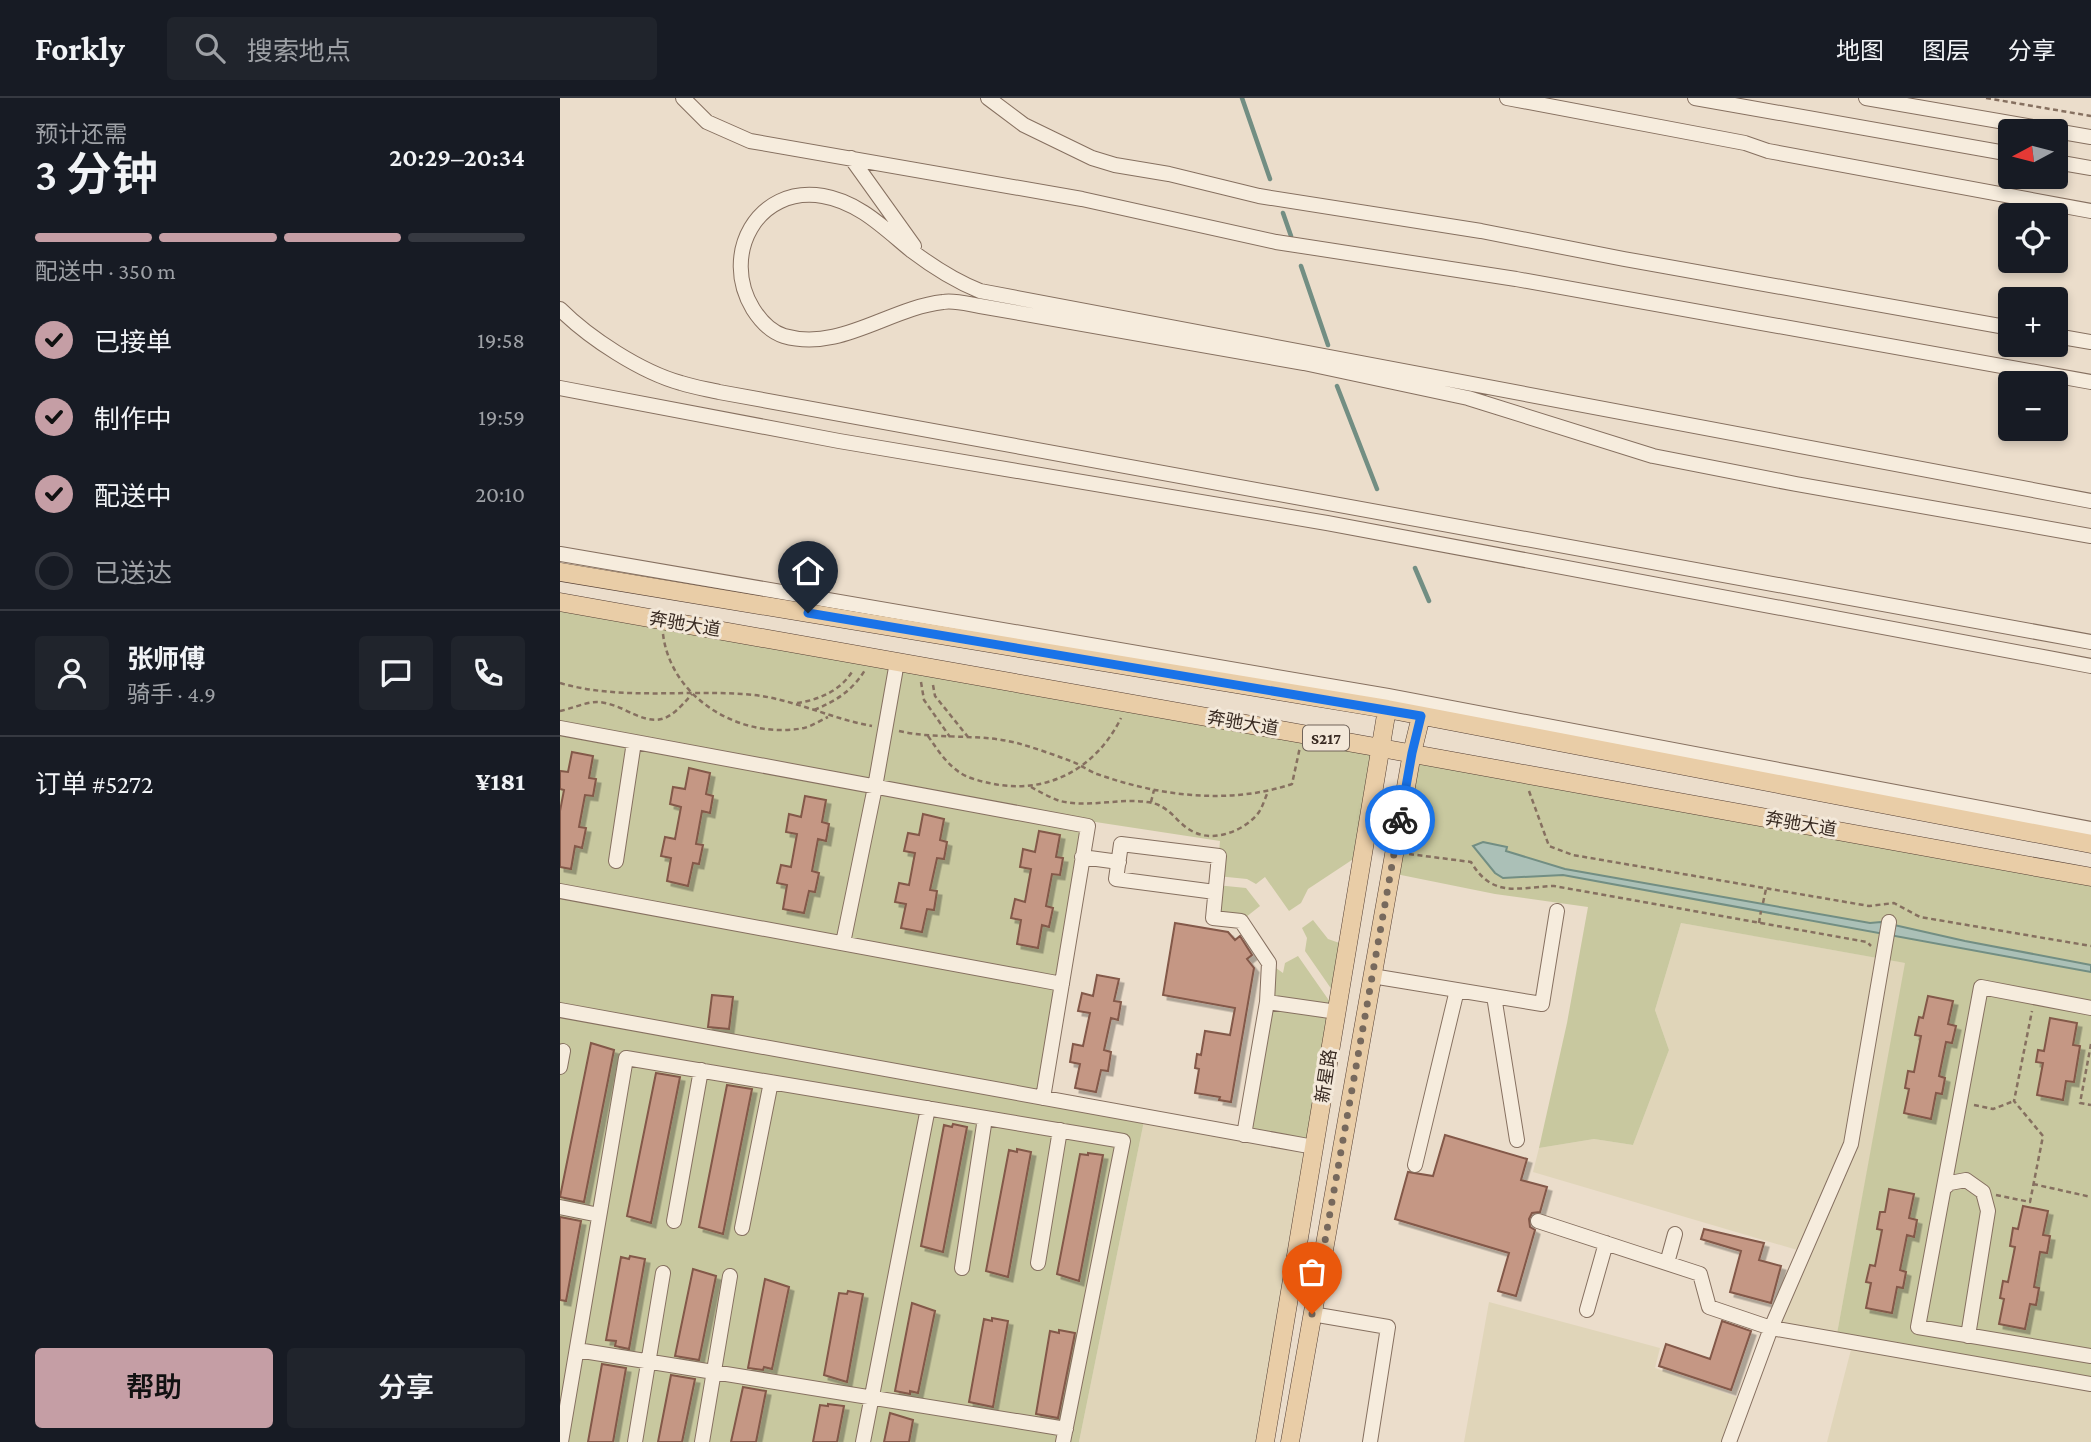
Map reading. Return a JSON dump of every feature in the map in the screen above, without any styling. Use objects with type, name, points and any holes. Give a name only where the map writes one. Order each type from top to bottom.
[{"type":"main road","name":"奔驰大道","points":[[560,572],[1387,709],[1434,714],[2091,844]]},
{"type":"main road","name":"奔驰大道","points":[[560,602],[1381,747],[2091,877]]},
{"type":"main road","name":"新星路","points":[[1265,1442],[1387,709]]},
{"type":"main road","name":"新星路","points":[[1290,1442],[1412,753],[1434,714]]},
{"type":"street","points":[[684,98],[706,122],[750,141],[1082,199],[1276,242],[1516,279],[2091,382]]},
{"type":"street","points":[[988,98],[1024,125],[1092,158],[1115,165],[1169,174],[1259,195],[1481,231],[1998,326]]},
{"type":"street","points":[[1507,98],[1745,144],[1768,151],[2091,211]]},
{"type":"street","points":[[1695,98],[1998,152]]},
{"type":"street","points":[[1866,98],[2091,137]]},
{"type":"street","points":[[851,158],[923,259]]},
{"type":"street","points":[[2068,164],[2091,168]]},
{"type":"street","points":[[2091,501],[980,291],[942,273],[868,215],[845,201],[807,194],[789,198],[758,218],[745,235],[739,258],[741,283],[747,299],[760,321],[783,336],[820,340],[859,330],[905,312],[944,301],[980,306],[1304,363],[1468,398],[1653,456],[2091,536]]},
{"type":"street","points":[[560,309],[610,348],[644,368],[679,383],[719,392],[2091,642]]},
{"type":"street","points":[[2068,338],[2091,342]]},
{"type":"street","points":[[562,387],[839,441],[1327,523],[2091,666]]},
{"type":"street","points":[[560,554],[1434,714],[2091,829]]},
{"type":"street","points":[[843,943],[876,787],[897,662]]},
{"type":"street","points":[[560,728],[1088,826],[1043,1098]]},
{"type":"street","points":[[616,861],[634,742]]},
{"type":"street","points":[[1215,892],[1116,879],[1121,844],[1219,856],[1213,918],[1241,921],[1269,963],[1267,1002],[1244,1135]]},
{"type":"street","points":[[1082,858],[1119,862]]},
{"type":"street","points":[[560,891],[1062,984]]},
{"type":"street","points":[[1372,976],[1542,1004],[1557,911]]},
{"type":"street","points":[[1729,1442],[1771,1328],[1851,1144],[1889,922]]},
{"type":"street","points":[[2091,1008],[1981,987],[1918,1327],[2091,1356]]},
{"type":"street","points":[[1415,1165],[1457,990]]},
{"type":"street","points":[[1494,996],[1517,1140]]},
{"type":"street","points":[[1267,1002],[1337,1012]]},
{"type":"street","points":[[560,1010],[1314,1147]]},
{"type":"street","points":[[560,1067],[563,1052]]},
{"type":"street","points":[[561,1442],[626,1058],[1123,1141],[1065,1436],[871,1397],[577,1350]]},
{"type":"street","points":[[674,1221],[701,1070]]},
{"type":"street","points":[[741,1228],[771,1082]]},
{"type":"street","points":[[863,1442],[928,1108]]},
{"type":"street","points":[[962,1268],[985,1118]]},
{"type":"street","points":[[1038,1263],[1060,1130]]},
{"type":"street","points":[[1944,1188],[1950,1183],[1966,1180],[1983,1192],[1988,1211],[1968,1336]]},
{"type":"street","points":[[560,1207],[599,1215]]},
{"type":"street","points":[[1538,1221],[1700,1274],[1709,1307],[1771,1328],[2091,1384]]},
{"type":"street","points":[[1667,1263],[1675,1234]]},
{"type":"street","points":[[1587,1310],[1606,1243]]},
{"type":"street","points":[[635,1442],[663,1273]]},
{"type":"street","points":[[702,1442],[730,1276]]},
{"type":"street","points":[[1312,1314],[1388,1327],[1370,1442]]},
{"type":"path","points":[[1986,98],[2091,116]]},
{"type":"path","points":[[661,620],[665,652],[677,678],[712,710],[757,729],[807,727],[828,717]]},
{"type":"path","points":[[794,703],[815,700],[835,689],[866,657]]},
{"type":"path","points":[[814,710],[832,703],[851,689],[866,657]]},
{"type":"path","points":[[923,667],[924,701],[950,737]]},
{"type":"path","points":[[923,667],[935,696],[968,737]]},
{"type":"path","points":[[560,683],[626,692],[744,694],[794,703],[828,717],[928,736],[968,737],[1017,743],[1096,774],[1154,790],[1211,797],[1268,792],[1292,784],[1303,734]]},
{"type":"path","points":[[560,711],[597,702],[617,706],[639,717],[658,721],[677,712],[692,694]]},
{"type":"path","points":[[928,736],[945,760],[961,774],[1004,786],[1031,787],[1062,779],[1081,766],[1112,737],[1129,703]]},
{"type":"path","points":[[1522,773],[1549,846],[1573,855],[1869,906],[1894,904],[1920,917],[2091,946]]},
{"type":"path","points":[[1031,787],[1060,801],[1151,802],[1167,808],[1180,823],[1196,834],[1211,836],[1237,830],[1248,823],[1260,811],[1268,792]]},
{"type":"path","points":[[1151,802],[1154,790]]},
{"type":"path","points":[[1394,852],[1471,862],[1478,874],[1490,884],[1505,889],[1554,886],[1867,942],[1882,954]]},
{"type":"path","points":[[1763,903],[1766,888]]},
{"type":"path","points":[[1759,923],[1761,911]]},
{"type":"path","points":[[2014,1101],[2035,997]]},
{"type":"path","points":[[2091,1044],[2080,1103],[2091,1105]]},
{"type":"path","points":[[1959,1102],[1993,1109],[2014,1101]]},
{"type":"path","points":[[1983,1192],[2030,1202],[2043,1136],[2014,1101]]},
{"type":"path","points":[[2034,1184],[2091,1197]]},
{"type":"shaded area","points":[[1483,842],[1507,847],[1506,851],[1565,869],[1870,923],[1881,922],[2091,965],[2091,972],[1563,875],[1503,878],[1495,873],[1473,846]]},
{"type":"shaded area","points":[[1681,923],[1906,963],[1836,1339],[1771,1328],[1804,1252],[1533,1172],[1539,1148],[1594,1139],[1633,1145],[1669,1050],[1655,1010]]},
{"type":"shaded area","points":[[1145,1116],[1314,1147],[1265,1442],[1079,1442]]},
{"type":"shaded area","points":[[1489,1302],[1660,1348],[1655,1368],[1745,1400],[1729,1442],[1464,1442]]},
{"type":"shaded area","points":[[1853,1342],[2091,1384],[2091,1442],[1827,1442]]},
{"type":"green space","points":[[560,602],[1381,748],[1364,852],[1308,889],[1301,903],[1289,911],[1265,877],[1256,884],[1247,879],[1217,876],[1220,841],[1089,821],[1043,1098],[1145,1116],[1079,1442],[560,1442]]},
{"type":"green space","points":[[1412,753],[2091,877],[2091,1384],[1836,1339],[1905,963],[1681,923],[1655,1010],[1669,1050],[1633,1145],[1594,1139],[1539,1148],[1567,1023],[1588,907],[1495,894],[1391,873]]},
{"type":"green space","points":[[1216,885],[1246,888],[1260,906],[1241,921],[1213,918]]},
{"type":"green space","points":[[1313,920],[1328,939],[1348,946],[1339,1000],[1305,951],[1307,938],[1302,928]]},
{"type":"green space","points":[[1298,956],[1337,1012],[1314,1147],[1244,1135],[1269,963],[1283,973],[1285,963]]},
{"type":"building","points":[[572,752],[593,756],[589,778],[596,779],[593,796],[585,795],[579,827],[586,828],[582,848],[575,846],[571,869],[560,867],[560,811],[564,790],[560,789],[560,771],[568,772]]},
{"type":"building","points":[[689,768],[710,773],[706,794],[713,796],[710,813],[702,811],[696,844],[703,845],[699,864],[693,863],[688,886],[667,881],[671,858],[661,856],[665,837],[675,839],[681,807],[670,804],[673,787],[685,789]]},
{"type":"building","points":[[805,796],[826,800],[822,822],[829,824],[826,841],[818,839],[812,871],[819,873],[815,892],[809,891],[804,913],[783,909],[787,885],[777,883],[781,865],[791,867],[797,834],[786,832],[789,814],[801,817]]},
{"type":"building","points":[[923,814],[944,819],[940,840],[947,842],[944,859],[937,858],[930,890],[937,891],[934,910],[927,909],[922,932],[901,928],[906,904],[895,902],[899,883],[909,885],[915,853],[904,851],[908,833],[919,835]]},
{"type":"building","points":[[1039,831],[1060,835],[1056,857],[1063,858],[1060,875],[1052,874],[1046,906],[1053,908],[1049,927],[1042,925],[1038,948],[1017,944],[1021,920],[1011,918],[1015,899],[1025,902],[1031,869],[1020,867],[1023,849],[1035,852]]},
{"type":"building","points":[[1175,923],[1228,932],[1235,940],[1240,936],[1252,955],[1247,959],[1254,968],[1231,1102],[1219,1100],[1220,1097],[1195,1093],[1199,1069],[1195,1068],[1197,1054],[1201,1055],[1205,1031],[1230,1035],[1235,1008],[1163,995]]},
{"type":"building","points":[[1097,975],[1119,979],[1114,1001],[1121,1002],[1118,1020],[1111,1018],[1104,1050],[1111,1052],[1108,1071],[1101,1070],[1096,1092],[1075,1088],[1080,1064],[1070,1062],[1073,1044],[1083,1046],[1090,1013],[1078,1011],[1082,993],[1093,996]]},
{"type":"building","points":[[712,995],[733,997],[729,1029],[708,1027]]},
{"type":"building","points":[[1928,996],[1953,1001],[1948,1024],[1956,1026],[1952,1043],[1946,1042],[1939,1076],[1945,1078],[1942,1094],[1936,1093],[1931,1119],[1904,1113],[1909,1089],[1905,1088],[1908,1071],[1914,1072],[1921,1036],[1915,1035],[1919,1017],[1923,1018]]},
{"type":"building","points":[[2050,1018],[2077,1023],[2073,1045],[2080,1046],[2074,1082],[2066,1081],[2063,1100],[2037,1095],[2043,1063],[2036,1062],[2038,1050],[2044,1051]]},
{"type":"building","points":[[591,1043],[614,1050],[584,1202],[560,1197]]},
{"type":"building","points":[[656,1073],[680,1077],[651,1223],[627,1216]]},
{"type":"building","points":[[727,1085],[752,1089],[723,1234],[699,1227]]},
{"type":"building","points":[[953,1124],[967,1127],[943,1252],[921,1246],[944,1125],[952,1127]]},
{"type":"building","points":[[1445,1135],[1527,1159],[1521,1180],[1547,1187],[1540,1212],[1532,1213],[1529,1219],[1530,1227],[1535,1230],[1516,1296],[1498,1291],[1509,1253],[1395,1219],[1408,1172],[1433,1176]]},
{"type":"building","points":[[1017,1149],[1031,1152],[1008,1277],[986,1271],[1009,1150],[1017,1152]]},
{"type":"building","points":[[1080,1154],[1103,1155],[1079,1281],[1057,1274]]},
{"type":"building","points":[[1889,1189],[1914,1194],[1909,1218],[1917,1220],[1914,1237],[1907,1235],[1900,1270],[1906,1272],[1903,1288],[1897,1287],[1892,1313],[1866,1308],[1871,1283],[1866,1282],[1870,1265],[1875,1266],[1882,1230],[1877,1229],[1880,1212],[1885,1212]]},
{"type":"building","points":[[2023,1206],[2048,1211],[2043,1235],[2050,1236],[2047,1253],[2040,1252],[2034,1287],[2039,1288],[2036,1305],[2030,1304],[2025,1329],[1999,1324],[2004,1299],[2000,1298],[2003,1281],[2008,1282],[2015,1247],[2010,1246],[2013,1228],[2018,1229]]},
{"type":"building","points":[[560,1217],[581,1221],[566,1301],[560,1300]]},
{"type":"building","points":[[1704,1229],[1764,1243],[1759,1260],[1781,1266],[1771,1303],[1730,1292],[1741,1251],[1701,1239]]},
{"type":"building","points":[[630,1256],[645,1259],[629,1349],[615,1346],[616,1341],[606,1340],[621,1257],[629,1259]]},
{"type":"building","points":[[693,1269],[716,1276],[699,1360],[675,1356]]},
{"type":"building","points":[[765,1279],[789,1287],[772,1369],[764,1367],[763,1370],[748,1368]]},
{"type":"building","points":[[848,1291],[863,1294],[847,1382],[824,1375],[839,1293],[847,1294]]},
{"type":"building","points":[[912,1303],[935,1311],[918,1393],[910,1391],[910,1394],[895,1391]]},
{"type":"building","points":[[992,1318],[1008,1321],[993,1407],[969,1402],[984,1319],[992,1321]]},
{"type":"building","points":[[1722,1321],[1751,1331],[1731,1390],[1659,1366],[1666,1344],[1710,1359]]},
{"type":"building","points":[[1059,1330],[1075,1333],[1058,1418],[1036,1414],[1050,1331],[1059,1333]]},
{"type":"building","points":[[602,1364],[626,1368],[613,1442],[588,1442]]},
{"type":"building","points":[[671,1375],[695,1379],[682,1442],[658,1442]]},
{"type":"building","points":[[743,1387],[766,1391],[756,1442],[731,1442]]},
{"type":"building","points":[[820,1405],[844,1406],[837,1442],[813,1442]]},
{"type":"building","points":[[890,1413],[913,1420],[909,1442],[884,1442]]},
{"type":"waterway","points":[[1242,98],[1270,179]]},
{"type":"waterway","points":[[1283,213],[1291,236]]},
{"type":"waterway","points":[[1301,266],[1328,345]]},
{"type":"waterway","points":[[1337,386],[1377,489]]},
{"type":"waterway","points":[[1415,568],[1429,601]]},
{"type":"way so far","points":[[1312,1314],[1400,820]]},
{"type":"route","points":[[808,613],[1421,716],[1400,820]]}]
